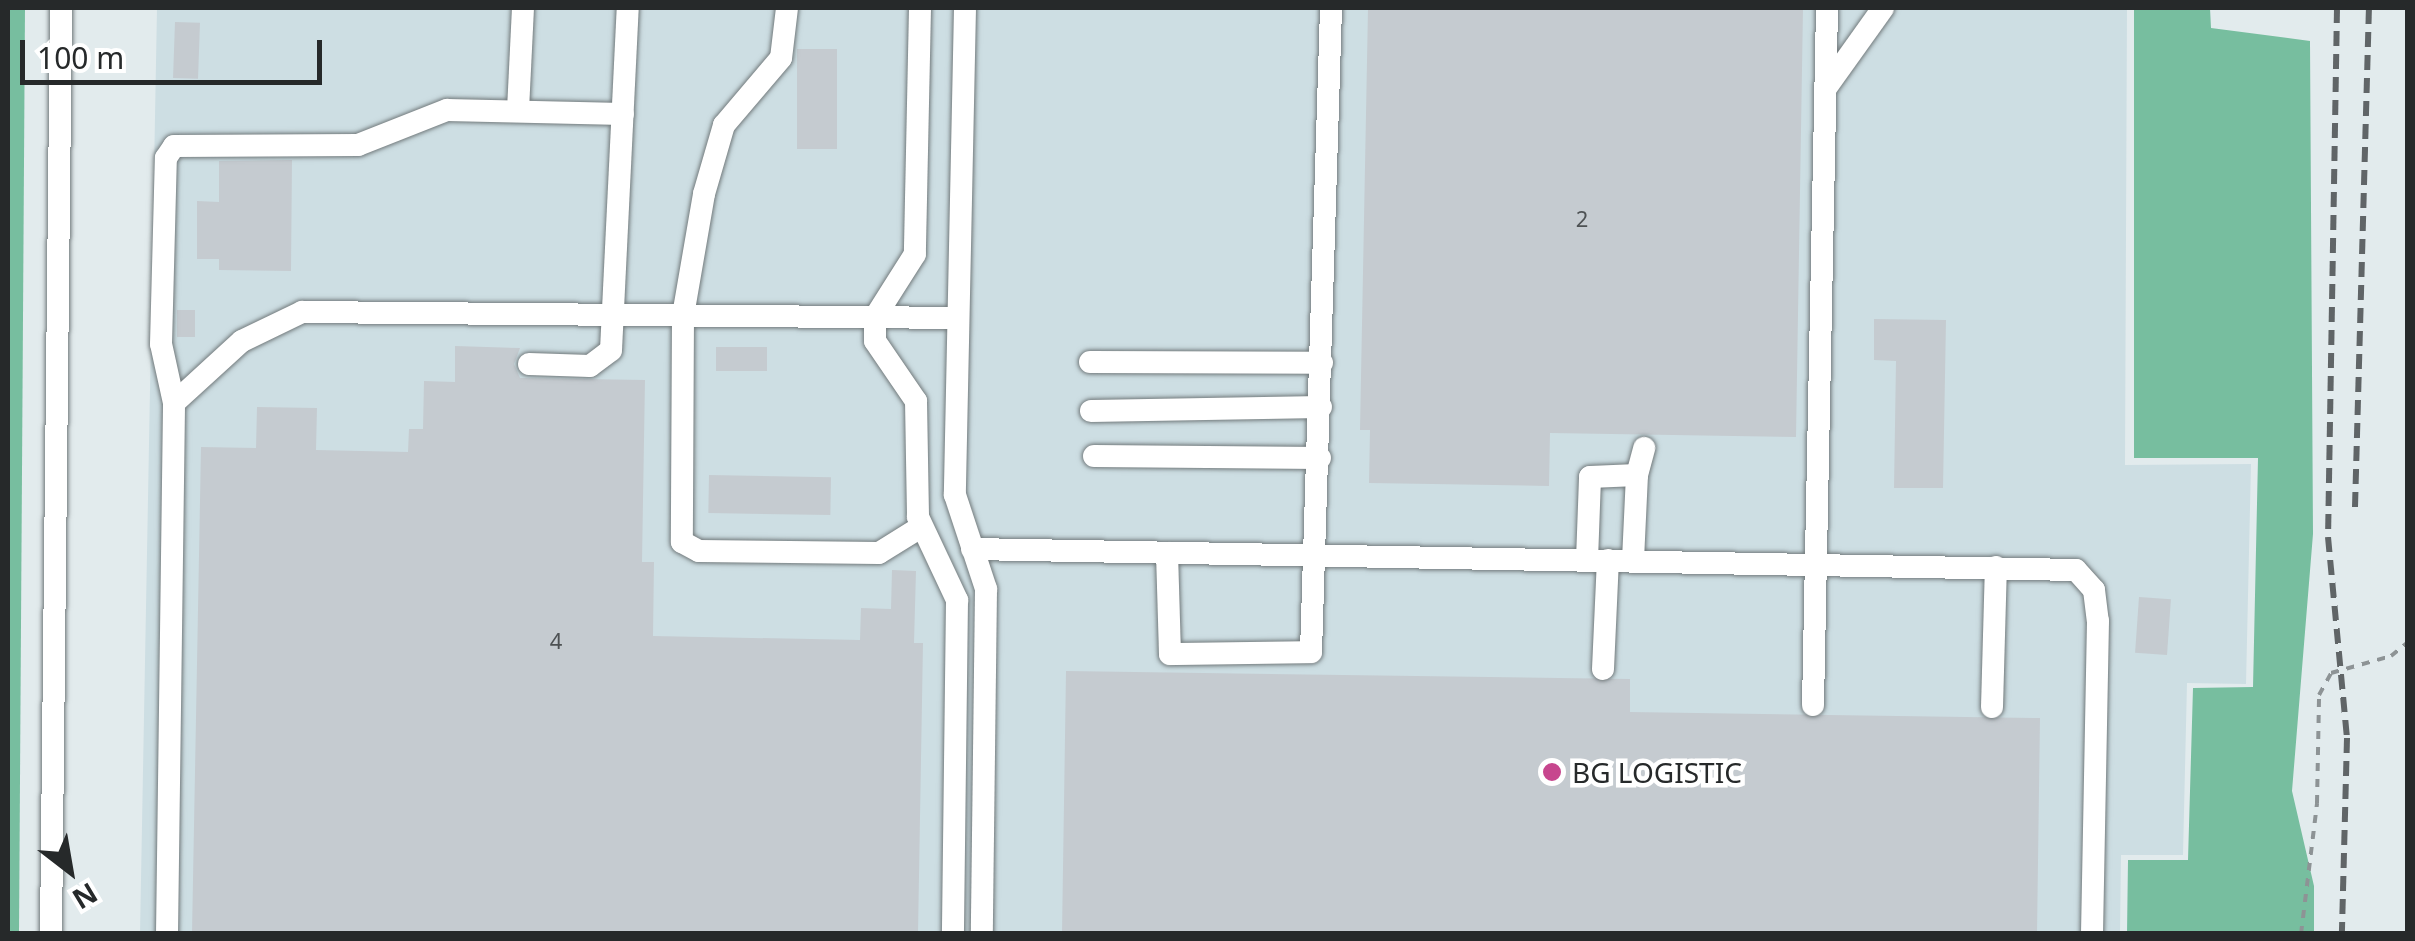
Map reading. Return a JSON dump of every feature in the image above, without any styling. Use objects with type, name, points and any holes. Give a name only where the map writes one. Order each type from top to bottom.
[{"type":"street","points":[[51,934],[61,8]]},
{"type":"street","points":[[518,110],[523,8]]},
{"type":"street","points":[[530,364],[606,360],[612,315],[628,8]]},
{"type":"street","points":[[787,8],[781,58],[724,125],[712,158],[684,316],[686,548],[879,554],[921,527]]},
{"type":"street","points":[[920,8],[915,254],[875,318],[877,347],[916,402],[921,527],[957,600],[952,934]]},
{"type":"street","points":[[965,8],[955,495],[986,590],[982,934]]},
{"type":"street","points":[[1167,553],[1166,645],[1179,657],[1306,655],[1315,634],[1331,8]]},
{"type":"street","points":[[1814,705],[1827,8]]},
{"type":"street","points":[[1826,88],[1884,8]]},
{"type":"street","points":[[167,934],[174,403],[161,344],[170,149],[358,145],[446,110],[623,114]]},
{"type":"street","points":[[174,403],[282,316],[958,318]]},
{"type":"street","points":[[1090,362],[1322,363]]},
{"type":"street","points":[[1090,410],[1321,408]]},
{"type":"street","points":[[1633,561],[1637,475],[1644,448]]},
{"type":"street","points":[[1094,456],[1320,458]]},
{"type":"street","points":[[1602,669],[1590,477],[1637,475]]},
{"type":"street","points":[[972,549],[2076,570],[2094,590],[2092,934]]},
{"type":"street","points":[[1992,707],[1996,567]]},
{"type":"path","points":[[2301,934],[2317,804],[2319,695],[2331,673],[2377,661],[2408,642]]},
{"type":"shaded area","points":[[157,8],[2127,8],[2125,465],[2251,464],[2246,684],[2187,683],[2183,855],[2121,855],[2120,933],[140,934]]},
{"type":"green space","points":[[8,8],[25,8],[19,934],[8,933]]},
{"type":"green space","points":[[2134,8],[2210,8],[2211,28],[2310,41],[2313,534],[2292,791],[2314,886],[2314,933],[2127,933],[2128,860],[2188,860],[2193,688],[2253,687],[2258,458],[2134,458]]},
{"type":"building","points":[[1368,8],[1803,8],[1796,437],[1550,433],[1549,486],[1369,483],[1370,430],[1360,430]]},
{"type":"building","points":[[175,22],[200,23],[198,79],[173,78]]},
{"type":"building","points":[[797,49],[837,49],[837,149],[797,149]]},
{"type":"building","points":[[292,160],[291,271],[219,270],[219,259],[197,259],[197,201],[219,202],[219,161]]},
{"type":"building","points":[[177,310],[195,310],[195,337],[177,337]]},
{"type":"building","points":[[1874,319],[1946,320],[1943,488],[1894,488],[1896,361],[1874,360]]},
{"type":"building","points":[[455,346],[520,348],[514,364],[520,378],[645,380],[642,562],[654,562],[653,636],[860,640],[861,608],[891,609],[892,570],[916,571],[914,643],[923,643],[918,934],[192,934],[201,447],[256,448],[257,407],[317,408],[316,450],[408,452],[409,429],[423,429],[424,381],[455,382]]},
{"type":"building","points":[[716,347],[767,347],[767,371],[716,371]]},
{"type":"building","points":[[709,475],[831,477],[830,515],[708,513]]},
{"type":"building","points":[[2139,597],[2171,599],[2167,655],[2135,653]]},
{"type":"building","name":"BG LOGISTIC","points":[[1066,671],[1630,679],[1630,712],[2040,718],[2037,934],[1062,934]]},
{"type":"railway","points":[[2337,8],[2328,537],[2347,738],[2342,934]]},
{"type":"railway","points":[[2355,507],[2369,8]]},
{"type":"place","name":"BG LOGISTIC","points":[[1552,772]]}]
